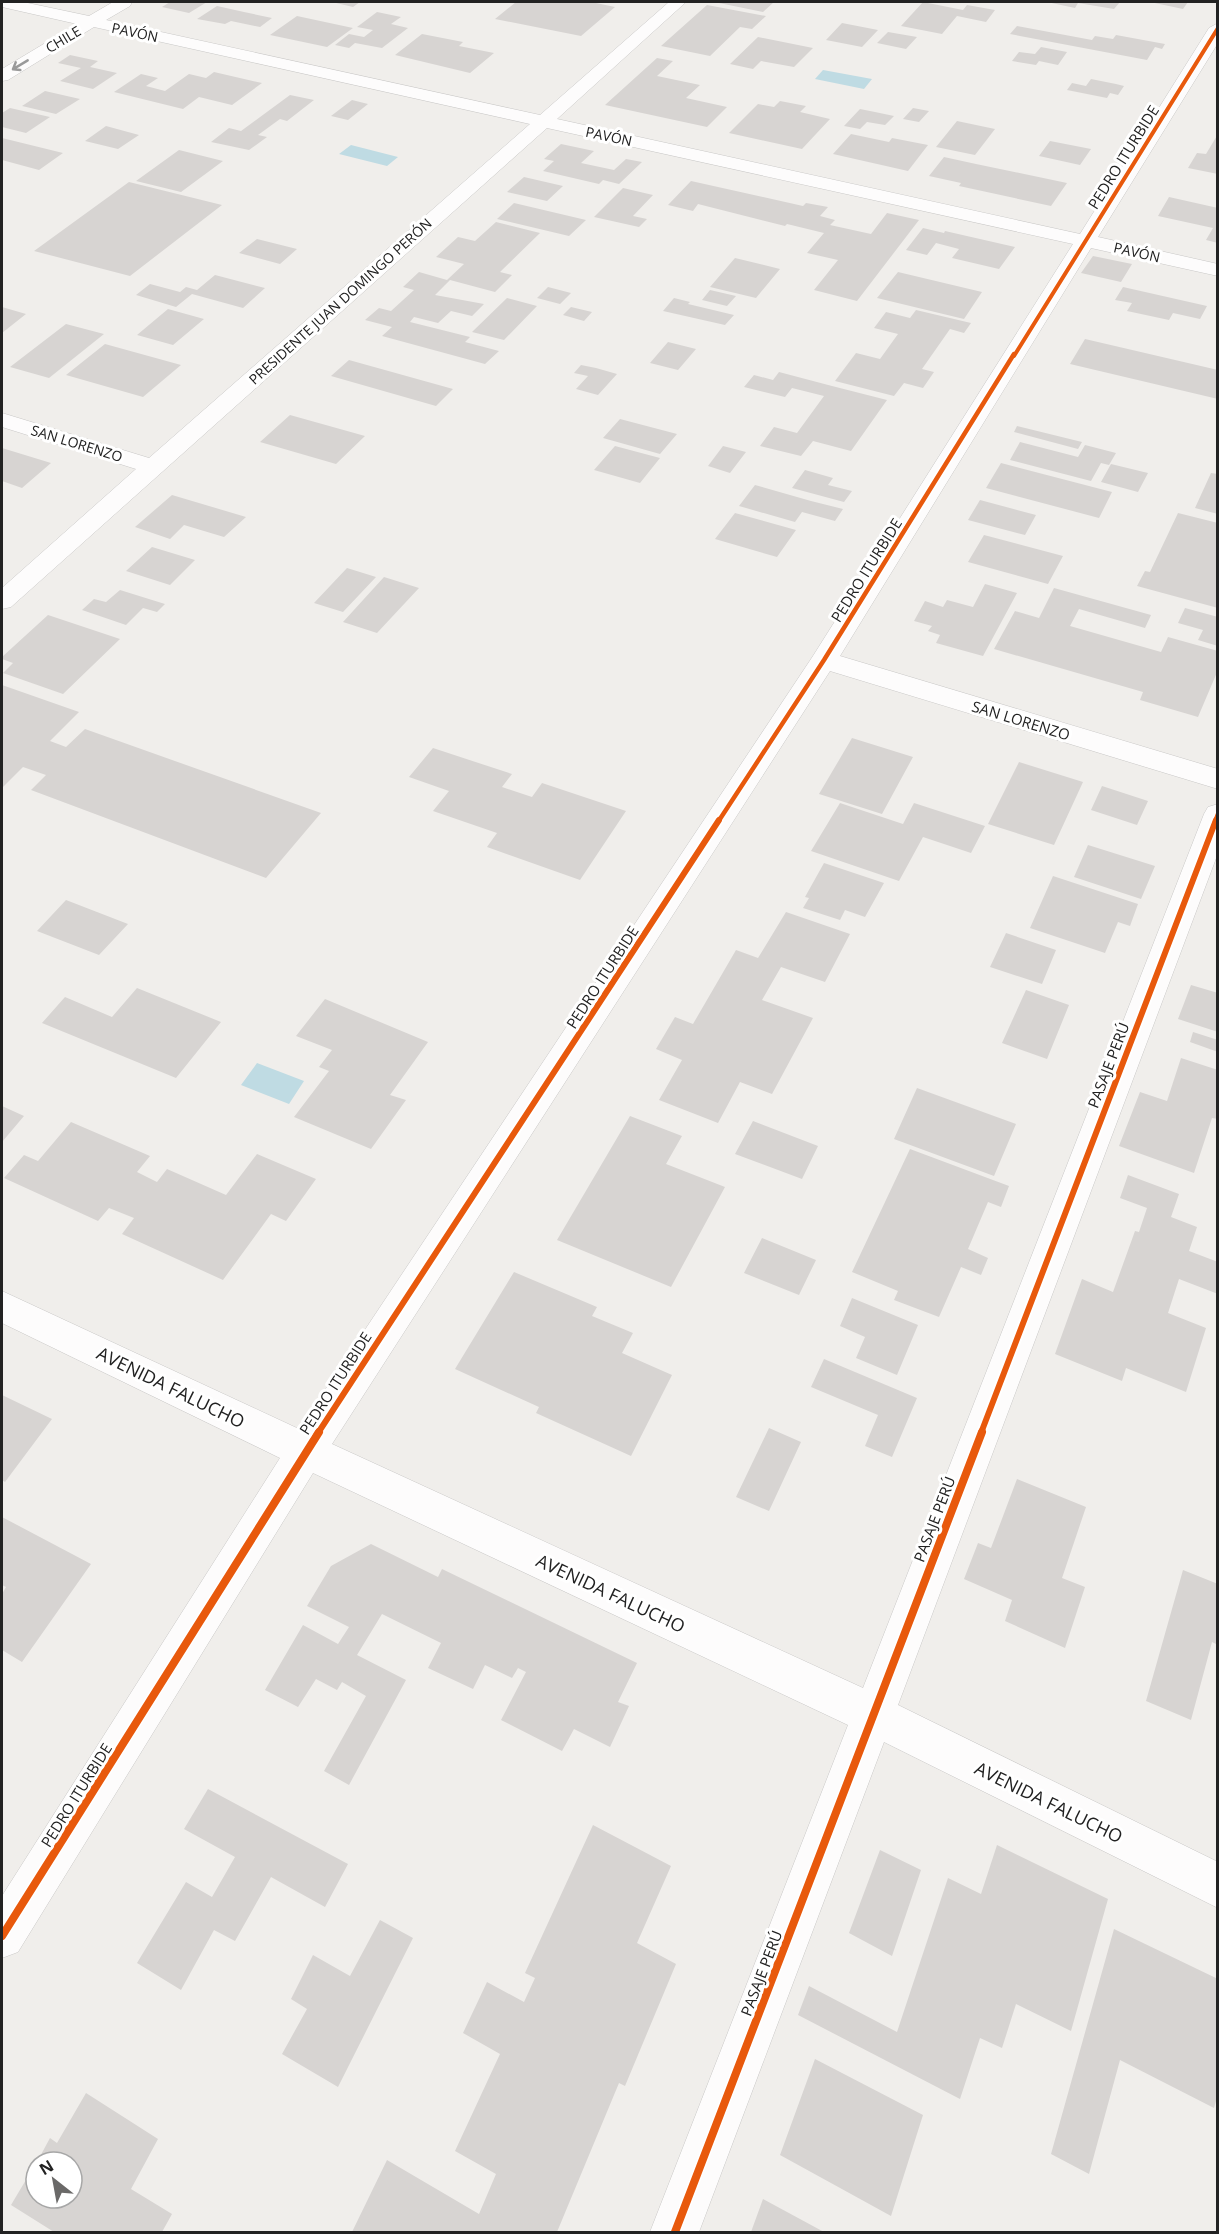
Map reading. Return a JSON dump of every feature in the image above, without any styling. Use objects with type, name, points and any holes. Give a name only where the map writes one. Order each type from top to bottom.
[{"type":"street","name":"PAVÓN","points":[[2,2],[1218,270]]},
{"type":"street","name":"CHILE","points":[[2,76],[124,2]]},
{"type":"street","name":"PRESIDENTE JUAN DOMINGO PERÓN","points":[[2,601],[678,2]]},
{"type":"street","name":"PEDRO ITURBIDE","points":[[2,1936],[306,1451],[824,660],[1218,28]]},
{"type":"street","name":"SAN LORENZO","points":[[2,420],[153,466]]},
{"type":"street","name":"SAN LORENZO","points":[[824,660],[1218,779]]},
{"type":"street","name":"PASAJE PERÚ","points":[[675,2232],[1218,814]]},
{"type":"street","name":"AVENIDA FALUCHO","points":[[2,1306],[306,1451],[872,1714],[1218,1886]]},
{"type":"water","points":[[823,70],[872,79],[864,89],[815,79]]},
{"type":"water","points":[[351,145],[398,157],[387,166],[339,154]]},
{"type":"water","points":[[257,1063],[304,1081],[289,1104],[241,1085]]},
{"type":"building","points":[[170,2],[207,2],[189,13],[162,7]]},
{"type":"building","points":[[332,2],[360,2],[353,7]]},
{"type":"building","points":[[516,2],[598,2],[596,3],[615,7],[581,36],[495,19]]},
{"type":"building","points":[[774,2],[763,12],[719,3]]},
{"type":"building","points":[[923,2],[963,10],[967,5],[995,10],[986,22],[957,16],[942,34],[901,26]]},
{"type":"building","points":[[1047,2],[1120,2],[1114,9],[1078,3],[1075,8]]},
{"type":"building","points":[[1150,2],[1188,2],[1183,9]]},
{"type":"building","points":[[707,5],[766,16],[752,29],[740,27],[710,56],[661,46]]},
{"type":"building","points":[[217,6],[272,18],[260,27],[231,21],[225,24],[197,19]]},
{"type":"building","points":[[377,12],[401,17],[391,24],[408,28],[382,48],[355,43],[349,48],[335,45],[349,34],[364,37],[373,30],[357,27]]},
{"type":"building","points":[[297,16],[353,28],[327,47],[270,35]]},
{"type":"building","points":[[842,23],[878,30],[862,47],[826,40]]},
{"type":"building","points":[[1017,26],[1092,40],[1095,36],[1113,39],[1116,35],[1165,44],[1162,49],[1155,47],[1147,60],[1010,34]]},
{"type":"building","points":[[888,32],[917,37],[906,49],[877,43]]},
{"type":"building","points":[[422,34],[463,42],[459,46],[494,53],[470,73],[395,55]]},
{"type":"building","points":[[758,37],[813,48],[794,67],[761,61],[753,69],[730,64]]},
{"type":"building","points":[[1041,47],[1067,52],[1058,65],[1039,61],[1036,65],[1012,61],[1019,52],[1035,54]]},
{"type":"building","points":[[70,55],[98,61],[90,67],[117,73],[93,89],[60,81],[81,68],[58,63]]},
{"type":"building","points":[[657,58],[673,61],[657,76],[700,85],[686,98],[727,107],[707,127],[605,105]]},
{"type":"building","points":[[214,72],[262,83],[232,105],[199,97],[183,109],[114,92],[141,74],[158,78],[146,86],[165,91],[189,74],[206,78]]},
{"type":"building","points":[[1091,79],[1124,86],[1118,95],[1110,93],[1107,98],[1067,90],[1072,83],[1086,86]]},
{"type":"building","points":[[45,91],[80,99],[56,114],[22,106]]},
{"type":"building","points":[[290,95],[314,100],[287,121],[280,119],[258,135],[267,137],[249,150],[211,142],[229,128],[241,131]]},
{"type":"building","points":[[352,100],[368,104],[348,120],[331,116]]},
{"type":"building","points":[[780,101],[806,106],[800,112],[830,119],[802,149],[729,133],[758,104],[774,107]]},
{"type":"building","points":[[10,108],[50,117],[26,133],[2,127],[2,113]]},
{"type":"building","points":[[913,108],[929,111],[919,122],[903,119]]},
{"type":"building","points":[[860,109],[894,116],[885,125],[867,122],[860,129],[844,126]]},
{"type":"building","points":[[957,121],[995,129],[975,155],[936,147]]},
{"type":"building","points":[[106,126],[139,135],[118,149],[85,141]]},
{"type":"building","points":[[851,134],[889,142],[892,138],[928,145],[908,171],[833,154]]},
{"type":"building","points":[[1218,134],[1218,174],[1188,168],[1197,153],[1206,154]]},
{"type":"building","points":[[2,138],[63,153],[39,170],[2,160]]},
{"type":"building","points":[[1050,141],[1091,149],[1080,165],[1039,156]]},
{"type":"building","points":[[561,144],[594,151],[581,163],[614,170],[626,159],[642,162],[619,184],[603,180],[599,184],[543,171],[554,161],[544,159]]},
{"type":"building","points":[[179,150],[223,161],[181,192],[136,181]]},
{"type":"building","points":[[944,157],[1067,183],[1051,206],[959,186],[961,183],[929,176]]},
{"type":"building","points":[[524,177],[563,186],[547,201],[507,192]]},
{"type":"building","points":[[691,181],[803,206],[806,203],[828,207],[820,216],[835,220],[830,225],[871,234],[887,213],[919,220],[857,301],[814,290],[838,260],[807,253],[824,233],[787,224],[785,226],[698,204],[693,211],[668,205]]},
{"type":"building","points":[[129,182],[222,205],[130,276],[34,251]]},
{"type":"building","points":[[623,188],[653,195],[633,216],[647,219],[639,227],[594,217]]},
{"type":"building","points":[[1169,197],[1218,208],[1218,243],[1206,240],[1213,228],[1158,216]]},
{"type":"building","points":[[514,203],[586,220],[569,236],[497,219]]},
{"type":"building","points":[[496,222],[540,233],[500,272],[512,275],[495,292],[450,280],[435,295],[484,304],[472,316],[451,311],[438,323],[414,317],[410,322],[470,337],[465,342],[499,351],[485,364],[382,336],[392,327],[365,320],[379,308],[391,311],[414,290],[403,287],[419,272],[447,280],[464,264],[436,257],[458,237],[475,241]]},
{"type":"building","points":[[923,228],[1015,247],[999,269],[952,258],[959,249],[936,243],[927,255],[906,250]]},
{"type":"building","points":[[257,239],[297,249],[280,264],[239,253]]},
{"type":"building","points":[[1093,256],[1132,264],[1121,282],[1081,273]]},
{"type":"building","points":[[735,258],[780,269],[756,298],[710,287]]},
{"type":"building","points":[[898,272],[982,292],[964,319],[877,298]]},
{"type":"building","points":[[215,275],[265,288],[243,308],[192,294],[176,307],[136,295],[150,284],[180,292],[186,287],[197,290]]},
{"type":"building","points":[[548,287],[571,293],[560,304],[537,298]]},
{"type":"building","points":[[1123,287],[1207,306],[1200,319],[1173,313],[1169,320],[1127,311],[1132,303],[1115,300]]},
{"type":"building","points":[[710,290],[736,296],[727,306],[702,300]]},
{"type":"building","points":[[507,298],[537,306],[504,340],[472,332]]},
{"type":"building","points":[[674,298],[690,302],[688,304],[734,315],[725,325],[663,311]]},
{"type":"building","points":[[2,307],[26,314],[2,333]]},
{"type":"building","points":[[571,307],[592,312],[584,321],[563,315]]},
{"type":"building","points":[[168,309],[204,319],[173,345],[137,335]]},
{"type":"building","points":[[916,310],[971,323],[964,333],[950,329],[922,369],[934,372],[923,388],[904,383],[894,396],[835,381],[856,353],[880,359],[898,334],[874,328],[886,312],[910,318]]},
{"type":"building","points":[[66,324],[104,334],[49,378],[10,367]]},
{"type":"building","points":[[1085,339],[1218,370],[1218,399],[1070,364]]},
{"type":"building","points":[[668,342],[696,349],[678,370],[650,363]]},
{"type":"building","points":[[105,344],[181,365],[143,397],[66,375]]},
{"type":"building","points":[[349,360],[453,389],[436,406],[331,376]]},
{"type":"building","points":[[581,365],[617,374],[598,395],[576,389],[588,376],[574,373]]},
{"type":"building","points":[[779,372],[887,400],[851,451],[813,441],[801,456],[760,446],[774,427],[797,433],[824,396],[792,388],[785,397],[744,387],[754,375],[773,380]]},
{"type":"building","points":[[290,415],[365,436],[336,464],[260,442]]},
{"type":"building","points":[[620,419],[677,434],[660,454],[603,438]]},
{"type":"building","points":[[1017,426],[1082,442],[1078,449],[1014,432]]},
{"type":"building","points":[[1020,442],[1078,457],[1085,445],[1116,453],[1109,465],[1101,463],[1091,481],[1010,460]]},
{"type":"building","points":[[615,446],[660,458],[640,483],[594,470]]},
{"type":"building","points":[[723,446],[746,452],[730,473],[708,466]]},
{"type":"building","points":[[2,448],[51,463],[22,488],[2,481]]},
{"type":"building","points":[[1001,463],[1112,492],[1099,518],[986,488]]},
{"type":"building","points":[[1111,464],[1148,473],[1138,492],[1101,482]]},
{"type":"building","points":[[805,470],[833,478],[828,485],[852,491],[844,502],[792,488]]},
{"type":"building","points":[[1211,473],[1218,474],[1218,514],[1195,508]]},
{"type":"building","points":[[755,485],[843,509],[835,521],[802,512],[795,522],[739,506]]},
{"type":"building","points":[[172,495],[246,517],[224,537],[184,525],[170,539],[135,527]]},
{"type":"building","points":[[980,500],[1036,515],[1025,535],[968,520]]},
{"type":"building","points":[[735,513],[796,530],[777,557],[715,539]]},
{"type":"building","points":[[1178,513],[1218,523],[1218,608],[1137,586],[1145,571],[1150,572]]},
{"type":"building","points":[[984,535],[1063,556],[1048,584],[968,562]]},
{"type":"building","points":[[152,547],[195,560],[170,585],[126,571]]},
{"type":"building","points":[[347,568],[376,577],[343,612],[314,603]]},
{"type":"building","points":[[384,577],[419,588],[377,633],[343,622]]},
{"type":"building","points":[[985,584],[1017,593],[983,656],[936,643],[940,635],[928,631],[932,626],[914,621],[925,601],[943,607],[947,600],[973,607]]},
{"type":"building","points":[[1054,588],[1151,615],[1145,628],[1079,609],[1070,626],[1161,652],[1168,637],[1218,651],[1218,670],[1198,717],[1140,700],[1143,692],[994,649],[1015,611],[1039,618]]},
{"type":"building","points":[[120,590],[165,604],[157,612],[143,608],[126,625],[82,610],[94,599],[106,602]]},
{"type":"building","points":[[1185,608],[1218,617],[1218,646],[1198,640],[1203,630],[1178,623]]},
{"type":"building","points":[[48,615],[120,639],[63,694],[3,673],[13,663],[2,657]]},
{"type":"building","points":[[2,685],[79,712],[50,741],[66,747],[85,729],[321,813],[266,878],[31,790],[46,775],[23,767],[2,788]]},
{"type":"building","points":[[852,738],[913,757],[882,814],[819,794]]},
{"type":"building","points":[[433,748],[512,774],[502,787],[532,797],[542,783],[626,811],[580,880],[487,847],[497,833],[433,811],[449,791],[409,777]]},
{"type":"building","points":[[1019,762],[1083,782],[1054,845],[988,824]]},
{"type":"building","points":[[1102,786],[1148,801],[1137,825],[1091,810]]},
{"type":"building","points":[[840,803],[903,824],[914,803],[985,826],[971,853],[923,837],[899,881],[811,851]]},
{"type":"building","points":[[1088,845],[1155,866],[1141,899],[1074,877]]},
{"type":"building","points":[[824,863],[884,883],[865,917],[845,910],[840,920],[803,908],[809,898],[805,897]]},
{"type":"building","points":[[1053,876],[1138,904],[1130,926],[1118,922],[1105,953],[1030,928]]},
{"type":"building","points":[[66,900],[128,924],[99,955],[37,931]]},
{"type":"building","points":[[786,912],[850,934],[825,982],[781,967],[762,1000],[813,1018],[772,1094],[740,1082],[718,1123],[659,1100],[682,1060],[656,1049],[675,1017],[693,1024],[736,950],[758,958]]},
{"type":"building","points":[[1006,933],[1056,950],[1042,984],[990,967]]},
{"type":"building","points":[[1191,985],[1218,993],[1218,1032],[1178,1019]]},
{"type":"building","points":[[137,988],[221,1022],[176,1078],[42,1023],[65,997],[112,1017]]},
{"type":"building","points":[[1026,990],[1069,1005],[1047,1059],[1002,1043]]},
{"type":"building","points":[[325,999],[428,1042],[390,1095],[406,1100],[371,1149],[294,1117],[329,1071],[319,1067],[332,1050],[296,1036]]},
{"type":"building","points":[[1193,1032],[1218,1040],[1218,1052],[1190,1042]]},
{"type":"building","points":[[1181,1058],[1218,1070],[1218,1119],[1212,1118],[1194,1173],[1119,1146],[1140,1092],[1167,1101]]},
{"type":"building","points":[[917,1088],[1016,1124],[994,1176],[894,1139]]},
{"type":"building","points":[[2,1106],[24,1116],[2,1142]]},
{"type":"building","points":[[630,1116],[682,1136],[666,1164],[725,1187],[671,1287],[557,1240]]},
{"type":"building","points":[[753,1121],[818,1146],[802,1179],[735,1154]]},
{"type":"building","points":[[71,1122],[150,1156],[137,1172],[157,1182],[167,1169],[226,1195],[257,1154],[316,1179],[286,1221],[271,1214],[223,1280],[122,1234],[134,1218],[109,1208],[98,1221],[4,1178],[24,1155],[38,1161]]},
{"type":"building","points":[[910,1149],[1009,1186],[1001,1207],[988,1202],[968,1249],[988,1258],[981,1275],[961,1267],[939,1317],[894,1300],[898,1291],[852,1272]]},
{"type":"building","points":[[1128,1175],[1179,1194],[1171,1217],[1197,1227],[1189,1251],[1218,1262],[1218,1294],[1179,1279],[1168,1313],[1206,1328],[1186,1392],[1126,1368],[1122,1381],[1055,1354],[1082,1279],[1113,1292],[1135,1231],[1139,1232],[1147,1208],[1120,1198]]},
{"type":"building","points":[[762,1238],[816,1260],[799,1295],[744,1273]]},
{"type":"building","points":[[514,1272],[597,1307],[592,1316],[633,1333],[622,1353],[672,1375],[631,1456],[536,1413],[539,1407],[455,1369]]},
{"type":"building","points":[[852,1298],[918,1325],[897,1375],[856,1358],[865,1337],[840,1326]]},
{"type":"building","points":[[824,1359],[917,1398],[892,1457],[865,1446],[878,1415],[811,1387]]},
{"type":"building","points":[[2,1395],[52,1419],[5,1482],[2,1480]]},
{"type":"building","points":[[769,1428],[801,1442],[769,1511],[736,1497]]},
{"type":"building","points":[[1017,1479],[1086,1507],[1062,1578],[1085,1587],[1065,1648],[1005,1621],[1012,1600],[964,1579],[978,1543],[991,1548]]},
{"type":"building","points":[[2,1517],[91,1564],[22,1662],[2,1650],[2,1594],[6,1587],[2,1585]]},
{"type":"building","points":[[371,1544],[438,1577],[442,1569],[637,1663],[618,1702],[629,1706],[610,1747],[574,1729],[562,1751],[501,1720],[526,1672],[518,1668],[512,1678],[485,1665],[473,1689],[428,1668],[441,1643],[382,1614],[357,1655],[406,1680],[349,1785],[324,1771],[366,1696],[342,1682],[337,1690],[316,1679],[298,1707],[265,1690],[303,1625],[338,1644],[349,1627],[307,1606],[331,1566]]},
{"type":"building","points":[[1183,1570],[1218,1584],[1218,1645],[1212,1642],[1191,1720],[1146,1701]]},
{"type":"building","points":[[208,1789],[348,1864],[325,1907],[271,1877],[235,1941],[214,1930],[181,1990],[137,1963],[186,1882],[212,1897],[235,1857],[184,1829]]},
{"type":"building","points":[[593,1825],[671,1866],[637,1943],[676,1964],[625,2086],[619,2083],[557,2232],[352,2232],[387,2160],[479,2214],[496,2174],[455,2151],[500,2054],[463,2033],[487,1982],[524,2002],[535,1978],[525,1973]]},
{"type":"building","points":[[997,1845],[1108,1899],[1071,2031],[1016,2004],[1002,2048],[980,2038],[960,2099],[798,2015],[809,1986],[897,2032],[948,1878],[981,1894]]},
{"type":"building","points":[[880,1850],[921,1870],[892,1956],[849,1933]]},
{"type":"building","points":[[380,1920],[413,1938],[338,2087],[282,2054],[307,2009],[291,1999],[313,1955],[350,1976]]},
{"type":"building","points":[[1114,1929],[1218,1979],[1218,2094],[1214,2108],[1120,2060],[1089,2174],[1051,2154]]},
{"type":"building","points":[[815,2059],[923,2115],[891,2216],[780,2155]]},
{"type":"building","points":[[86,2093],[158,2139],[131,2189],[172,2214],[162,2232],[54,2232],[11,2205],[24,2183],[24,2210],[84,2210],[84,2150],[44,2150],[50,2138],[57,2143]]},
{"type":"building","points":[[763,2199],[824,2232],[751,2232]]},
{"type":"cycle path","points":[[2,1936],[306,1451],[824,660],[1218,28]]},
{"type":"cycle path","points":[[675,2232],[1218,814]]}]
